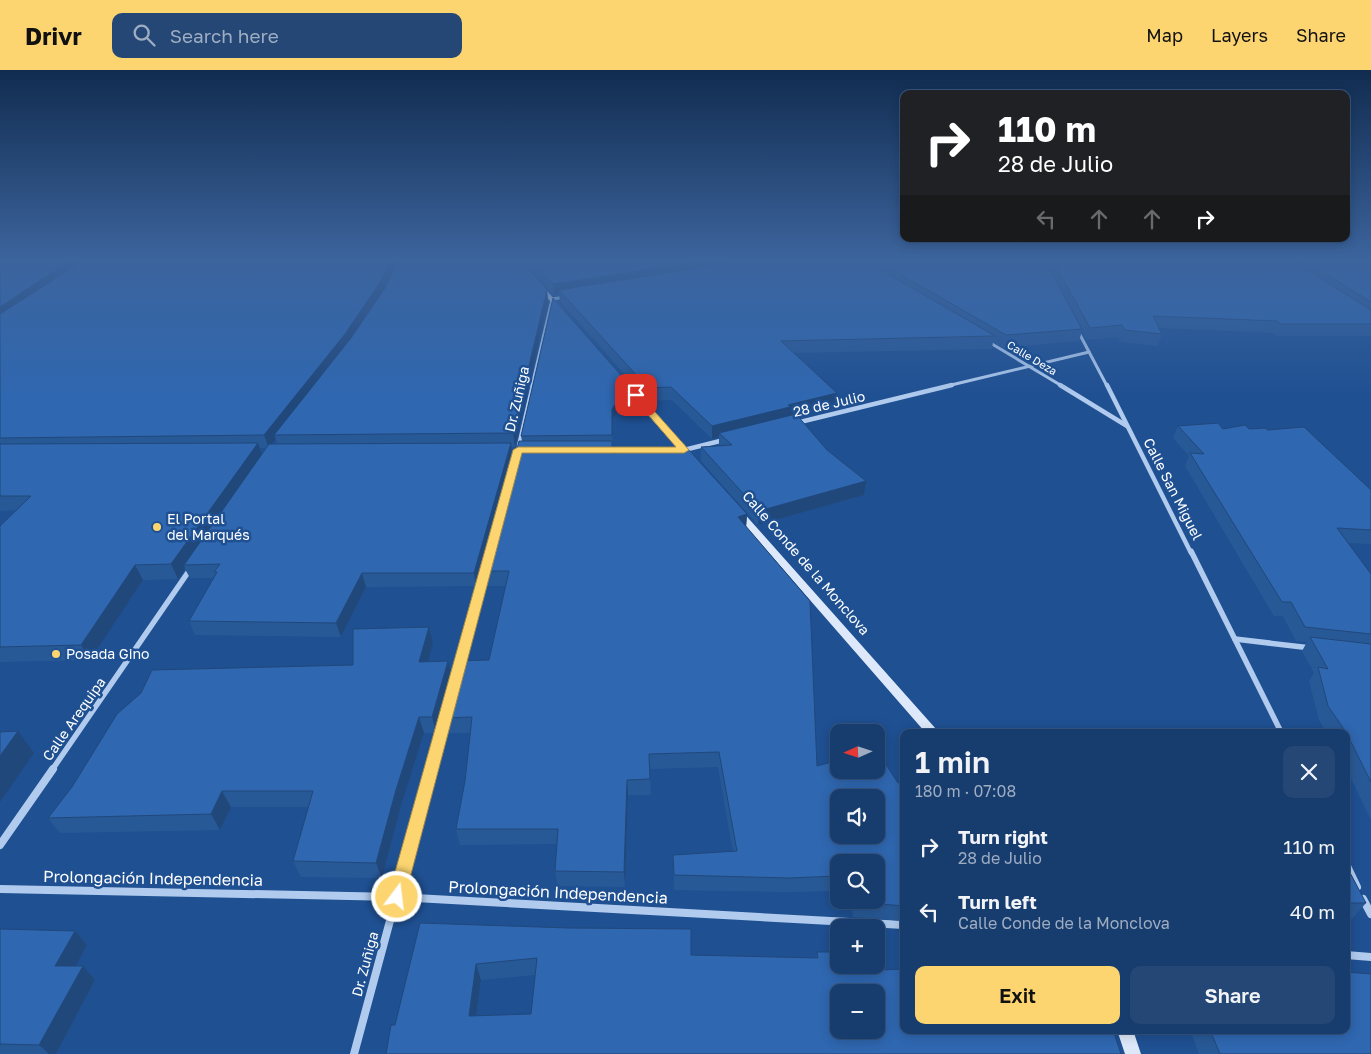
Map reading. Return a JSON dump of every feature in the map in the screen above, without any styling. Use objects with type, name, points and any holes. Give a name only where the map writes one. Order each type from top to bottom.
[{"type":"street","name":"Dr. Zuñiga","points":[[528,450],[518,450],[551,305]]},
{"type":"street","points":[[557,305],[564,314]]},
{"type":"street","name":"Calle San Miguel","points":[[1076,327],[1128,426],[1280,729]]},
{"type":"street","name":"Calle Deza","points":[[981,338],[1128,426]]},
{"type":"street","name":"28 de Julio","points":[[794,424],[1030,368],[1089,352]]},
{"type":"street","points":[[621,378],[679,450],[697,465]]},
{"type":"street","points":[[679,450],[728,439]]},
{"type":"street","points":[[596,450],[664,450]]},
{"type":"street","name":"Calle Conde de la Monclova","points":[[730,502],[929,729]]},
{"type":"street","name":"Calle Arequipa","points":[[0,845],[198,558]]},
{"type":"street","points":[[456,678],[487,564]]},
{"type":"street","points":[[1235,639],[1322,649]]},
{"type":"street","name":"Dr. Zuñiga","points":[[354,1054],[448,707]]},
{"type":"street","points":[[1350,872],[1371,914]]},
{"type":"street","name":"Prolongación Independencia","points":[[0,890],[397,897],[900,925]]},
{"type":"street","points":[[1350,955],[1371,957]]},
{"type":"street","points":[[1126,1034],[1133,1054]]},
{"type":"building","points":[[14,305],[365,305],[345,334],[264,435],[0,438],[0,314]]},
{"type":"building","points":[[373,305],[543,305],[513,433],[274,435],[351,338]]},
{"type":"building","points":[[551,305],[559,305],[635,391],[625,391],[612,409],[612,435],[521,436]]},
{"type":"building","points":[[573,305],[941,305],[995,336],[781,341],[837,393],[788,405],[790,407],[712,426],[671,387],[648,388]]},
{"type":"building","points":[[954,305],[1069,305],[1082,329],[1006,335]]},
{"type":"building","points":[[1077,305],[1363,305],[1371,310],[1371,324],[1281,324],[1277,321],[1153,316],[1162,334],[1125,330],[1122,325],[1090,328]]},
{"type":"building","points":[[796,414],[827,450],[866,481],[759,511],[701,447],[732,445],[719,433]]},
{"type":"building","points":[[1218,423],[1223,429],[1245,425],[1249,429],[1265,428],[1268,430],[1304,427],[1371,490],[1371,530],[1337,528],[1371,574],[1371,634],[1305,627],[1291,602],[1282,602],[1190,453],[1204,454],[1178,426]]},
{"type":"building","points":[[519,441],[612,441],[612,453],[687,448],[747,514],[738,517],[810,601],[817,766],[830,762],[830,779],[885,779],[885,763],[898,783],[900,783],[900,906],[885,904],[885,854],[830,854],[830,876],[788,878],[674,875],[673,855],[737,851],[719,752],[649,754],[650,779],[627,780],[624,872],[555,871],[558,829],[456,829],[465,781],[472,717],[442,718],[458,661],[489,660],[509,571],[483,571]]},
{"type":"building","points":[[258,443],[171,564],[135,565],[81,645],[0,647],[0,526],[31,496],[0,496],[0,444]]},
{"type":"building","points":[[511,443],[474,573],[362,573],[336,623],[189,621],[220,564],[184,565],[269,444]]},
{"type":"building","points":[[429,627],[419,662],[448,661],[432,717],[419,717],[376,863],[293,861],[313,791],[222,791],[211,814],[48,818],[72,787],[117,714],[141,693],[152,670],[353,665],[353,629]]},
{"type":"building","points":[[1310,637],[1371,644],[1371,782],[1350,740],[1350,729],[1344,729],[1328,706],[1318,667],[1328,669]]},
{"type":"building","points":[[18,731],[0,756],[0,732]]},
{"type":"building","points":[[1350,873],[1366,903],[1350,903]]},
{"type":"building","points":[[420,923],[569,928],[691,929],[691,955],[818,958],[817,952],[830,952],[830,974],[885,974],[885,970],[900,969],[900,1034],[1114,1034],[1121,1054],[386,1054],[391,1025],[395,1025]],"holes":[[[537,958],[531,1014],[469,1016],[476,964]]]},
{"type":"building","points":[[0,929],[75,931],[55,966],[83,966],[39,1045],[0,1044]]},
{"type":"building","points":[[1350,972],[1371,974],[1371,1054],[1220,1054],[1212,1034],[1350,1034]]},
{"type":"place","name":"El Portal del Marqués","points":[[157,527]]},
{"type":"place","name":"Posada Gino","points":[[56,654]]},
{"type":"route","points":[[397,897],[518,450],[684,450],[636,395]]}]
